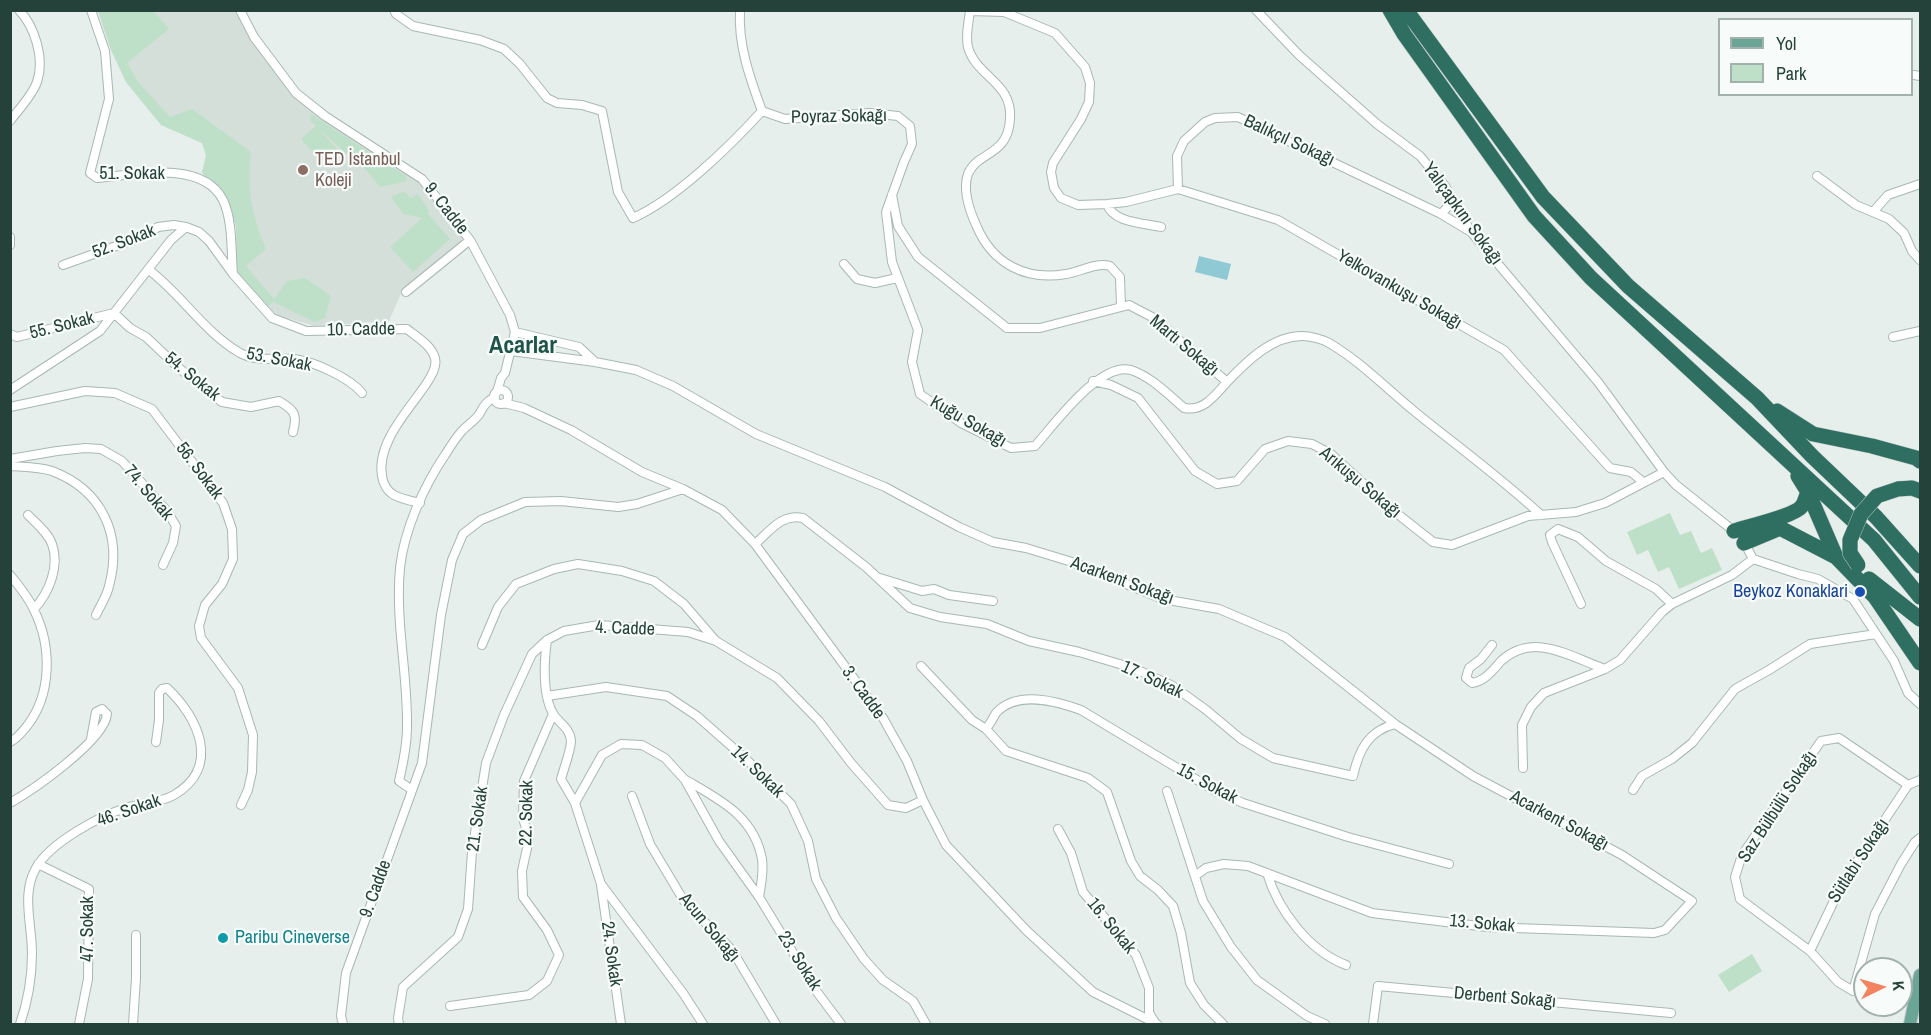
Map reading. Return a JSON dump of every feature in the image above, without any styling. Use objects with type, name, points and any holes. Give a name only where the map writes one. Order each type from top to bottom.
[{"type":"highway","points":[[1390,10],[1404,34],[1534,216],[1591,278],[1874,540],[1920,597]]},
{"type":"highway","points":[[1406,10],[1543,197],[1628,286],[1757,398],[1812,456],[1876,517],[1920,567]]},
{"type":"highway","points":[[1757,398],[1813,434],[1872,446],[1920,461]]},
{"type":"highway","points":[[1791,463],[1808,492],[1836,556]]},
{"type":"highway","points":[[1920,491],[1912,488],[1899,489],[1877,496],[1861,514],[1850,540],[1850,553],[1920,654]]},
{"type":"highway","points":[[1734,531],[1763,521],[1788,516],[1801,507],[1808,492]]},
{"type":"highway","points":[[1744,543],[1780,528],[1836,556],[1875,597],[1920,663]]},
{"type":"highway","points":[[1869,579],[1920,619]]},
{"type":"main road","points":[[1910,1024],[1920,975]]},
{"type":"street","points":[[10,122],[36,83],[39,74],[38,48],[32,28],[19,10]]},
{"type":"street","name":"51. Sokak","points":[[91,10],[105,51],[109,99],[90,173],[97,178],[146,173],[189,174],[210,185],[222,200],[230,227],[233,274]]},
{"type":"street","name":"9. Cadde","points":[[240,10],[254,37],[296,93],[325,116],[422,179],[470,240],[510,315],[515,332]]},
{"type":"street","points":[[394,10],[413,26],[480,40],[504,49],[520,64],[547,98],[557,103],[582,105],[602,111],[618,192],[633,218],[647,212],[680,188],[742,133],[762,111],[742,47],[740,10]]},
{"type":"street","name":"Yalıçapkını Sokağı","points":[[1256,10],[1299,55],[1377,124],[1420,156],[1445,186],[1471,232],[1598,382],[1664,472],[1676,485],[1734,531],[1753,559]]},
{"type":"street","points":[[892,193],[898,226],[918,257],[1007,327],[1040,328],[1121,307],[1120,277],[1110,266],[1055,275],[1032,274],[1003,263],[988,248],[981,235],[967,196],[965,186],[967,176],[975,164],[994,152],[1005,139],[1009,130],[1010,109],[1002,88],[983,69],[968,46],[966,34],[970,11],[1004,12],[1055,33],[1085,67],[1090,83],[1089,102],[1053,163],[1051,180],[1057,194],[1074,205],[1107,204],[1126,202],[1178,189]]},
{"type":"street","name":"Poyraz Sokağı","points":[[762,111],[785,119],[870,113],[898,116],[910,126],[912,144],[892,193]]},
{"type":"street","name":"Balıkçıl Sokağı","points":[[1178,189],[1178,156],[1184,141],[1205,122],[1215,118],[1238,117],[1441,214],[1471,232]]},
{"type":"street","points":[[1817,176],[1856,205],[1889,219],[1904,233],[1912,251],[1920,260]]},
{"type":"street","points":[[1873,212],[1888,195],[1920,184]]},
{"type":"street","name":"Yelkovankuşu Sokağı","points":[[1178,189],[1278,220],[1504,350],[1610,468],[1631,472],[1643,482]]},
{"type":"street","name":"Kuğu Sokağı","points":[[892,193],[886,212],[892,262],[918,330],[912,362],[920,394],[961,423],[1011,448],[1035,446],[1093,381],[1111,372],[1130,370],[1145,378],[1184,408],[1191,410],[1202,407],[1227,382]]},
{"type":"street","points":[[1441,214],[1454,200]]},
{"type":"street","points":[[1107,204],[1110,212],[1116,217],[1161,227]]},
{"type":"street","name":"52. Sokak","points":[[63,265],[144,237],[158,227],[174,225],[186,227]]},
{"type":"street","points":[[10,390],[100,331],[171,240],[186,227]]},
{"type":"street","name":"10. Cadde","points":[[186,227],[199,232],[208,241],[233,274],[272,318],[306,331],[406,329],[429,347],[436,360],[432,378],[392,430],[386,444],[381,469],[382,481],[394,495],[420,503]]},
{"type":"street","points":[[10,237],[10,245]]},
{"type":"street","points":[[406,292],[470,240]]},
{"type":"street","points":[[844,264],[857,279],[875,283],[897,278]]},
{"type":"street","name":"53. Sokak","points":[[149,270],[168,284],[202,323],[241,354],[261,359],[296,359],[341,375],[355,384],[362,393]]},
{"type":"street","name":"Martı Sokağı","points":[[1121,307],[1129,305],[1154,318],[1227,382],[1245,363],[1283,338],[1305,336],[1326,341],[1357,362],[1509,485],[1541,515]]},
{"type":"street","name":"55. Sokak","points":[[10,334],[17,337],[114,313]]},
{"type":"street","name":"54. Sokak","points":[[114,313],[129,328],[146,337],[180,369],[222,402],[251,407],[279,401],[292,409],[296,420],[293,432]]},
{"type":"street","points":[[1893,337],[1920,331]]},
{"type":"street","points":[[412,790],[399,782],[407,745],[407,728],[399,592],[400,568],[409,526],[437,466],[449,448],[481,408],[501,397],[508,379],[505,373],[515,332],[579,347],[595,362]]},
{"type":"street","name":"Acarkent Sokağı","points":[[511,351],[636,370],[673,386],[756,434],[885,487],[958,527],[993,542],[1026,548],[1072,562],[1162,599],[1219,609],[1285,637],[1395,724],[1473,776],[1622,855],[1692,901]]},
{"type":"street","name":"Arıkuşu Sokağı","points":[[1093,381],[1111,385],[1138,398],[1195,471],[1217,484],[1237,482],[1265,449],[1288,441],[1312,444],[1331,454],[1433,543],[1452,545],[1528,516],[1576,512],[1605,503],[1664,472]]},
{"type":"street","name":"56. Sokak","points":[[10,407],[85,391],[115,393],[152,408],[223,503],[232,529],[233,559],[222,584],[205,605],[199,626],[201,638],[238,688],[253,735],[252,772],[248,790],[241,805]]},
{"type":"street","name":"3. Cadde","points":[[501,397],[572,430],[642,472],[683,489],[722,510],[755,544],[883,718],[907,761],[923,800],[946,845],[1026,930],[1093,992],[1157,1024]]},
{"type":"street","name":"74. Sokak","points":[[10,459],[86,448],[101,449],[122,461],[167,511],[176,526],[173,543],[163,565]]},
{"type":"street","points":[[10,466],[51,471],[76,484],[99,504],[112,537],[114,563],[109,588],[96,615]]},
{"type":"street","name":"9. Cadde","points":[[343,1024],[341,1017],[346,973],[422,763],[441,615],[452,560],[463,534],[481,520],[525,502],[561,501],[618,507],[637,504],[683,489]]},
{"type":"street","points":[[28,515],[45,532],[52,544],[55,564],[48,590],[34,609]]},
{"type":"street","name":"17. Sokak","points":[[755,544],[783,519],[796,516],[804,518],[878,577],[910,608],[940,617],[987,624],[1029,641],[1079,652],[1133,668],[1173,686],[1205,709],[1240,739],[1273,758],[1353,776],[1357,757],[1367,740],[1382,728],[1395,724]]},
{"type":"street","points":[[1581,604],[1552,542],[1550,535],[1558,529],[1578,537],[1606,561],[1656,589],[1672,604]]},
{"type":"street","points":[[1523,768],[1522,725],[1531,707],[1544,693],[1605,669],[1620,660],[1662,612],[1672,604],[1732,575],[1753,559],[1818,579],[1853,599],[1894,661],[1908,693],[1920,704]]},
{"type":"street","points":[[482,645],[498,607],[516,584],[554,569],[578,564],[622,571],[654,581],[684,604],[716,641]]},
{"type":"street","points":[[10,575],[34,609],[45,646],[45,681],[41,702],[35,715],[16,739],[10,742]]},
{"type":"street","name":"17. Sokak","points":[[878,577],[922,591],[934,588],[949,595],[993,601]]},
{"type":"street","name":"4. Cadde","points":[[547,640],[564,631],[598,625],[688,632],[716,641],[777,678],[819,721],[888,805],[906,808],[923,800]]},
{"type":"street","points":[[1633,790],[1642,776],[1672,759],[1692,743],[1735,689],[1810,644],[1876,634]]},
{"type":"street","points":[[547,640],[544,663],[547,696],[553,714],[568,729],[571,742],[561,779],[575,803],[601,884],[683,993],[703,1024]]},
{"type":"street","name":"21. Sokak","points":[[399,1024],[403,987],[458,937],[468,909],[472,852],[486,763],[504,715],[532,654],[547,640]]},
{"type":"street","points":[[1492,645],[1481,659],[1469,668],[1466,678],[1472,683],[1480,682],[1510,653],[1528,646],[1552,649],[1605,669]]},
{"type":"street","points":[[921,666],[972,720],[986,729],[1006,751],[1088,778],[1107,792],[1131,861],[1140,876],[1173,906],[1181,933],[1190,983],[1204,1005],[1223,1024]]},
{"type":"street","name":"14. Sokak","points":[[547,696],[606,687],[667,696],[697,716],[747,760],[791,804],[808,842],[816,879],[836,918],[864,959],[883,980],[913,1001],[926,1024]]},
{"type":"street","name":"46. Sokak","points":[[20,1024],[27,1000],[32,956],[27,894],[31,877],[38,864],[48,852],[80,829],[117,811],[172,796],[188,784],[195,775],[201,750],[197,728],[186,707],[167,688],[162,689],[159,693],[156,742]]},
{"type":"street","name":"15. Sokak","points":[[986,729],[997,712],[1013,703],[1034,699],[1057,701],[1081,710],[1217,792],[1243,804],[1348,837],[1449,864]]},
{"type":"street","name":"22. Sokak","points":[[450,1006],[529,995],[547,981],[559,955],[547,930],[524,897],[522,871],[529,839],[523,818],[524,781],[553,714]]},
{"type":"street","name":"Saz Bülbülü Sokağı","points":[[1908,785],[1839,738],[1821,741],[1742,855],[1735,877],[1740,899],[1810,951],[1838,982],[1854,991],[1875,914],[1901,864],[1920,838]]},
{"type":"street","points":[[10,803],[55,774],[91,739]]},
{"type":"street","name":"23. Sokak","points":[[575,803],[602,755],[621,744],[642,745],[664,758],[686,780],[727,803],[744,821],[754,837],[762,860],[763,873],[759,897]]},
{"type":"street","name":"23. Sokak","points":[[686,780],[718,842],[759,897],[817,992],[841,1024]]},
{"type":"street","points":[[1908,785],[1920,780]]},
{"type":"street","name":"Sütlabi Sokağı","points":[[1810,951],[1842,884],[1908,785]]},
{"type":"street","points":[[1167,791],[1203,901],[1231,947],[1257,980],[1307,1016],[1325,1024]]},
{"type":"street","name":"Acun Sokağı","points":[[632,796],[650,844],[684,901],[732,950],[776,1024]]},
{"type":"street","name":"16. Sokak","points":[[1058,829],[1071,853],[1083,892],[1136,955],[1149,988],[1149,1013],[1157,1024]]},
{"type":"street","name":"47. Sokak","points":[[38,864],[88,888],[88,979],[79,1024]]},
{"type":"street","name":"13. Sokak","points":[[1195,876],[1206,868],[1224,864],[1248,866],[1372,913],[1487,927],[1654,933],[1665,930],[1692,901]]},
{"type":"street","points":[[1267,873],[1271,888],[1280,904],[1305,936],[1330,958],[1346,965]]},
{"type":"street","name":"24. Sokak","points":[[601,884],[621,1024]]},
{"type":"street","points":[[133,1024],[136,935]]},
{"type":"street","name":"Derbent Sokağı","points":[[1373,1024],[1378,986],[1671,1014]]},
{"type":"shaded area","name":"TED İstanbul Koleji","points":[[98,11],[235,11],[251,39],[298,100],[420,181],[464,239],[403,289],[389,321],[315,326],[276,315],[237,272],[236,227],[228,199],[202,173],[206,155],[202,143],[161,125],[126,82],[111,50]]},
{"type":"green space","points":[[98,11],[153,11],[169,29],[127,63],[139,83],[170,117],[192,109],[251,152],[249,177],[251,202],[266,249],[246,266],[274,299],[287,281],[305,278],[331,296],[325,318],[315,322],[273,302],[268,306],[237,272],[236,227],[228,199],[202,173],[206,155],[202,143],[161,125],[126,82],[111,50]]},
{"type":"green space","points":[[311,114],[406,176],[407,181],[380,187],[354,155],[350,157],[319,129],[342,155],[328,168],[301,139],[316,126],[310,120]]},
{"type":"green space","points":[[402,192],[412,198],[418,194],[429,211],[428,214],[450,239],[413,272],[390,247],[422,218],[403,214],[391,197]]},
{"type":"green space","points":[[1670,513],[1680,535],[1691,531],[1701,553],[1712,548],[1722,570],[1679,589],[1669,567],[1658,572],[1648,550],[1637,555],[1627,532]]},
{"type":"green space","points":[[1752,954],[1762,971],[1729,992],[1718,975]]},
{"type":"water","points":[[1199,256],[1231,264],[1227,280],[1195,272]]},
{"type":"place","name":"TED İstanbul Koleji","points":[[303,170]]},
{"type":"place","name":"Beykoz Konaklari","points":[[1860,592]]},
{"type":"place","name":"Paribu Cineverse","points":[[223,938]]},
{"type":"district","name":"Acarlar","points":[[523,347]]}]
